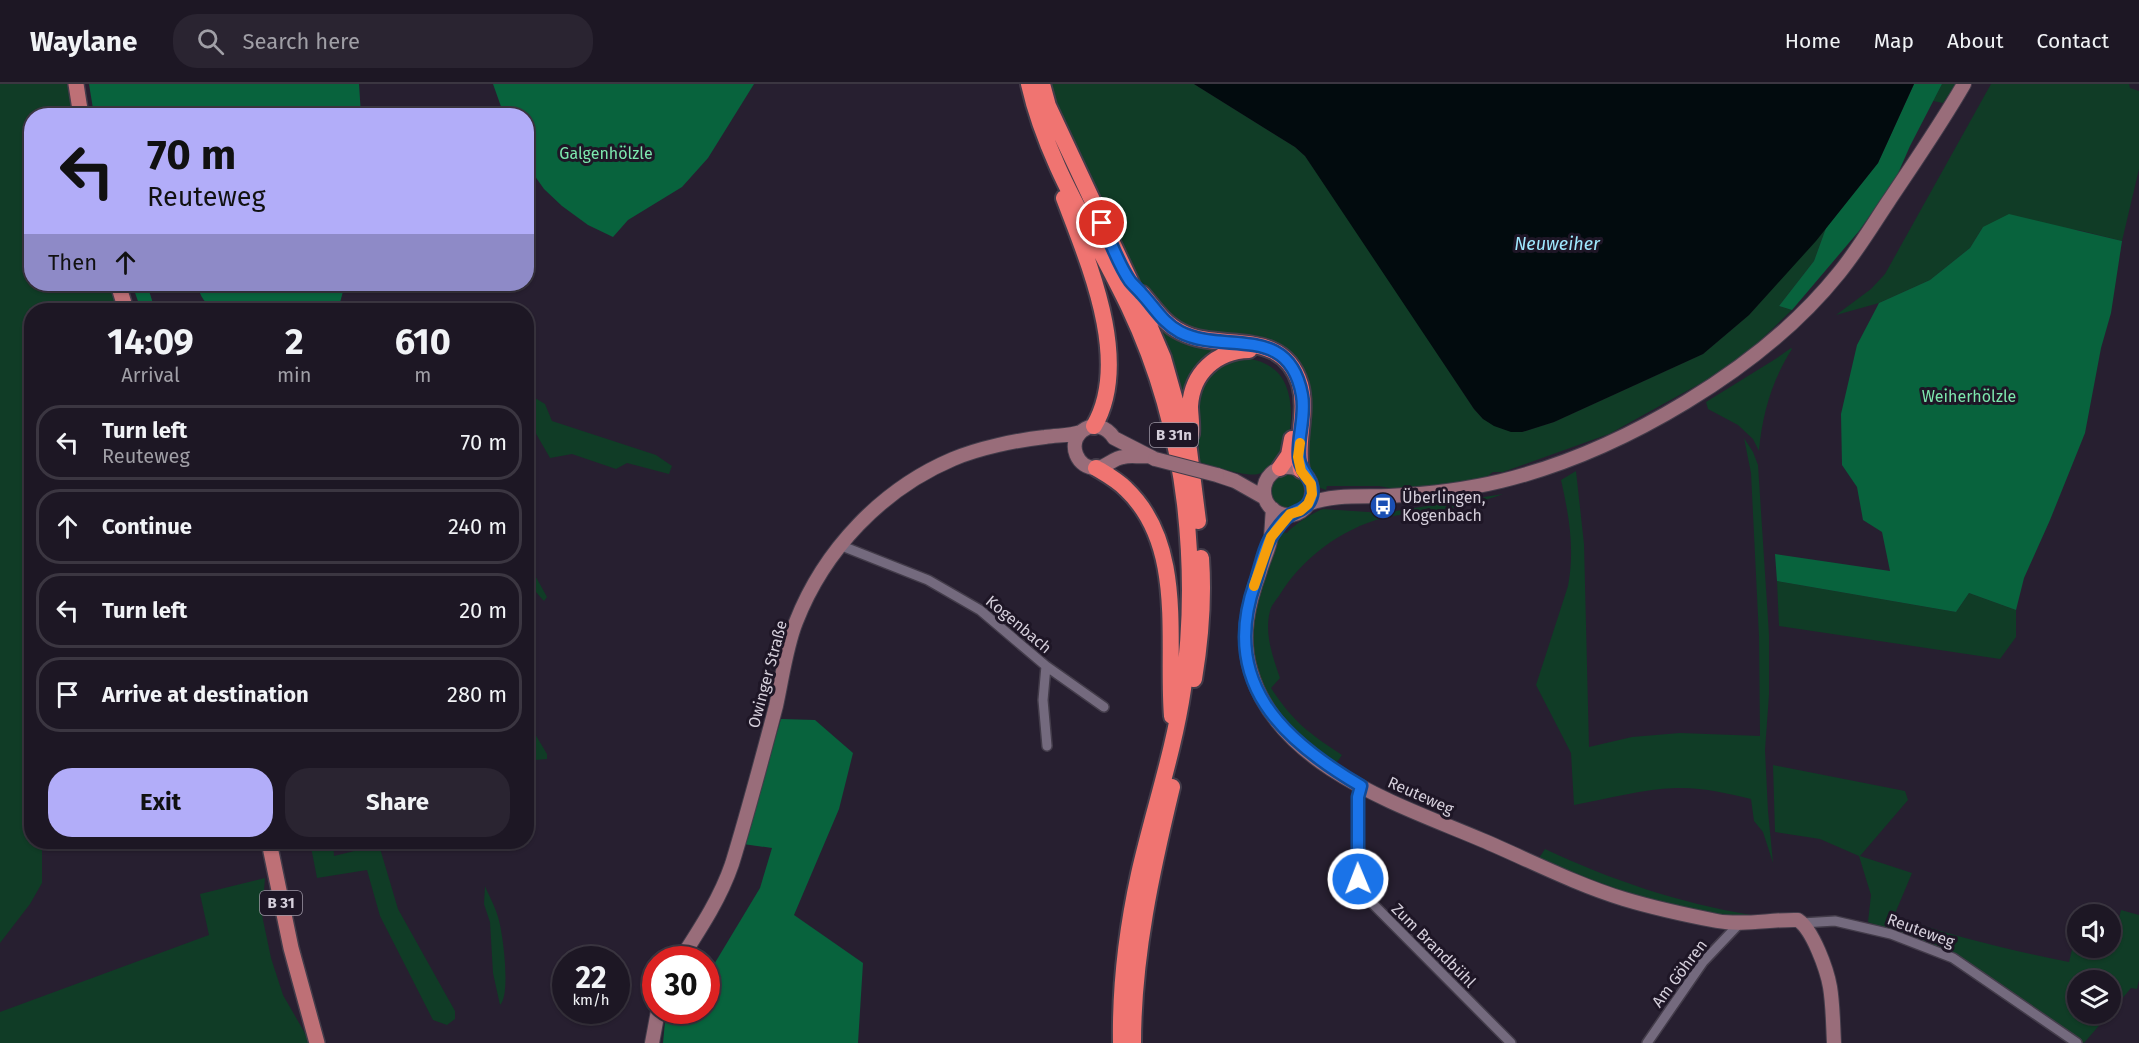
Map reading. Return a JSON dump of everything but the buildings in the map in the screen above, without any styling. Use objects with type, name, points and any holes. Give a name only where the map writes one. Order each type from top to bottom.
[{"type":"highway","name":"B 31n","points":[[1029,84],[1036,113],[1053,157],[1131,310],[1154,368],[1174,437],[1185,503],[1191,610],[1183,689],[1132,908],[1123,982],[1121,1043]]},
{"type":"highway","name":"B 31n","points":[[1042,84],[1048,106],[1130,281],[1163,358],[1189,450],[1196,492],[1203,598],[1200,647],[1181,751],[1144,917],[1135,997],[1133,1043]]},
{"type":"highway","points":[[1053,157],[1060,188],[1088,264],[1105,327],[1108,385],[1102,413],[1087,429]]},
{"type":"highway","points":[[1130,281],[1155,311],[1181,333],[1198,339],[1263,346],[1275,352],[1290,366],[1296,375],[1302,396],[1303,425],[1298,457],[1306,477]]},
{"type":"highway","points":[[1189,450],[1192,428],[1191,395],[1202,372],[1222,356],[1240,351],[1258,352],[1282,368],[1295,394],[1294,423],[1289,455],[1280,468]]},
{"type":"highway","points":[[1096,468],[1126,489],[1140,505],[1153,526],[1164,555],[1169,588],[1170,692],[1173,736]]},
{"type":"main road","points":[[76,84],[80,108]]},
{"type":"main road","name":"B 31","points":[[270,849],[291,948],[317,1043]]},
{"type":"street","points":[[1308,504],[1348,497],[1431,494],[1481,486],[1533,472],[1615,440],[1731,372],[1781,332],[1839,274],[1965,84]]},
{"type":"street","points":[[1151,457],[1123,456],[1096,468],[1084,465],[1080,461],[1075,450],[1076,440],[1087,429],[1106,429],[1114,438],[1151,457],[1235,481],[1269,504],[1290,514],[1300,511],[1308,504],[1312,494],[1306,477]]},
{"type":"street","name":"Owinger Straße","points":[[689,946],[711,911],[731,866],[796,623],[819,576],[860,521],[915,478],[968,453],[988,447],[1087,429]]},
{"type":"street","points":[[1112,460],[1116,450],[1114,438]]},
{"type":"street","name":"Owinger Straße","points":[[1034,440],[1075,450]]},
{"type":"street","points":[[1269,504],[1266,482],[1272,473],[1288,466],[1306,477],[1316,488],[1348,497]]},
{"type":"street","points":[[1235,481],[1266,482]]},
{"type":"street","name":"Reuteweg","points":[[1269,504],[1271,537]]},
{"type":"street","name":"Reuteweg","points":[[1290,514],[1271,537],[1251,595],[1246,619],[1247,655],[1255,685],[1269,712],[1294,740],[1314,756],[1361,786],[1412,811],[1614,895],[1719,922],[1739,924],[1787,920],[1798,920],[1802,923],[1835,921],[1891,934],[1953,958],[2077,1043]]},
{"type":"street","name":"Kogenbach","points":[[842,546],[928,580],[980,610],[1046,666],[1104,706]]},
{"type":"street","points":[[1046,666],[1043,700],[1047,746]]},
{"type":"street","name":"Zum Brandbühl","points":[[1361,786],[1358,797],[1357,839],[1358,879],[1362,887],[1372,903],[1511,1043]]},
{"type":"street","points":[[1802,923],[1813,940],[1827,975],[1834,1043]]},
{"type":"street","name":"Am Göhren","points":[[1647,1043],[1703,962],[1739,924]]},
{"type":"street","points":[[652,1043],[656,1024]]},
{"type":"green space","points":[[0,84],[67,84],[72,108],[24,108],[24,291],[112,291],[116,303],[24,303],[24,849],[42,849],[42,883],[30,904],[0,943]]},
{"type":"green space","points":[[89,84],[359,84],[361,108],[93,108]]},
{"type":"green space","name":"Galgenhölzle","points":[[493,84],[754,84],[708,158],[682,187],[628,220],[613,237],[588,225],[562,206],[544,189],[534,175],[534,108],[502,108]]},
{"type":"green space","points":[[1042,84],[1194,84],[1295,147],[1305,156],[1340,206],[1474,409],[1483,419],[1522,432],[1554,422],[1703,354],[1749,315],[1826,228],[1814,261],[1779,306],[1792,310],[1749,351],[1703,382],[1609,434],[1503,472],[1493,472],[1484,479],[1450,485],[1395,489],[1379,486],[1327,486],[1326,490],[1312,485],[1310,501],[1303,510],[1293,514],[1282,513],[1272,508],[1265,499],[1264,489],[1269,476],[1274,471],[1295,468],[1303,407],[1282,357],[1199,339],[1143,294]]},
{"type":"green space","points":[[1914,84],[1942,84],[1896,178],[1859,231],[1792,310],[1779,306],[1814,261],[1826,228],[1878,163]]},
{"type":"green space","points":[[1942,84],[1956,84],[1943,103],[1933,101]]},
{"type":"green space","points":[[1991,84],[2129,84],[2130,88],[2139,91],[2139,169],[2122,241],[2078,230],[1983,227],[1970,248],[1930,280],[1879,303],[1836,315],[1871,289],[1885,274]]},
{"type":"green space","name":"Weiherhölzle","points":[[2009,214],[2122,241],[2111,313],[2101,348],[2085,433],[2024,578],[2016,610],[1969,593],[1956,612],[1777,581],[1775,554],[1890,571],[1882,532],[1863,520],[1857,487],[1842,465],[1841,414],[1857,345],[1879,303],[1930,280],[1970,248],[1983,227]]},
{"type":"green space","points":[[134,291],[149,291],[153,303],[139,303]]},
{"type":"green space","points":[[343,291],[340,303],[206,303],[200,292]]},
{"type":"green space","points":[[1158,325],[1228,350],[1184,400]]},
{"type":"green space","points":[[1791,348],[1769,398],[1759,451],[1753,439],[1738,425],[1708,409],[1706,402]]},
{"type":"green space","points":[[1242,358],[1262,362],[1275,370],[1286,385],[1290,399],[1290,430],[1286,445],[1270,468],[1252,475],[1199,462],[1197,395],[1203,381],[1217,367]]},
{"type":"green space","points":[[534,397],[545,404],[552,421],[656,455],[672,466],[669,474],[627,463],[616,469],[572,454],[550,458],[534,430]]},
{"type":"green space","points":[[1744,438],[1758,465],[1769,635],[1769,695],[1765,750],[1773,863],[1763,832],[1754,821],[1751,799],[1704,789],[1676,788],[1637,792],[1574,805],[1571,753],[1536,685],[1568,586],[1571,559],[1570,533],[1561,480],[1576,471],[1584,544],[1589,747],[1632,737],[1680,733],[1760,736],[1759,636],[1751,473]]},
{"type":"green space","points":[[1503,494],[1454,508],[1383,518],[1352,530],[1310,558],[1288,582],[1272,605],[1268,628],[1272,654],[1280,678],[1271,688],[1287,710],[1303,726],[1342,755],[1335,765],[1304,741],[1278,712],[1260,679],[1255,661],[1251,621],[1257,596],[1282,532],[1287,533],[1323,509],[1383,513]]},
{"type":"green space","points":[[534,573],[547,597],[544,601],[535,590]]},
{"type":"green space","points":[[1777,581],[1956,612],[1969,593],[2016,610],[2016,637],[2000,659],[1779,626]]},
{"type":"green space","points":[[781,719],[815,720],[853,753],[839,809],[794,915],[863,963],[858,1043],[663,1043],[665,1024],[720,1024],[720,954],[760,888],[772,848],[743,844]]},
{"type":"green space","points":[[534,732],[547,754],[547,759],[535,760]]},
{"type":"green space","points":[[1773,765],[1905,791],[1908,800],[1860,856],[1912,873],[1894,916],[1980,942],[2069,962],[2070,958],[2121,958],[2121,910],[2139,915],[2137,989],[2131,988],[2121,1000],[2121,970],[2067,970],[2067,1024],[2100,1024],[2084,1043],[1957,956],[1868,922],[1871,895],[1859,856],[1820,839],[1775,832]]},
{"type":"green space","points":[[311,849],[334,849],[334,856],[363,849],[380,849],[398,909],[455,1011],[455,1019],[447,1025],[433,1020],[380,916],[367,870],[317,878]]},
{"type":"green space","points":[[1545,849],[1595,871],[1646,889],[1698,904],[1751,915],[1748,918],[1694,910],[1616,889],[1539,858]]},
{"type":"green space","points":[[265,878],[262,915],[271,958],[283,995],[309,1043],[0,1043],[0,1012],[209,935],[200,894]]},
{"type":"green space","points":[[485,886],[498,917],[504,949],[506,977],[500,1005],[493,973],[490,922],[484,904]]},
{"type":"water","name":"Neuweiher","points":[[1194,84],[1914,84],[1878,163],[1816,241],[1749,315],[1703,354],[1554,422],[1522,432],[1511,432],[1494,426],[1474,409],[1305,156],[1295,147]]},
{"type":"slow traffic","points":[[1254,586],[1271,537],[1290,514],[1305,508],[1312,494],[1309,479],[1301,471],[1298,457],[1300,443]]},
{"type":"place","name":"Überlingen, Kogenbach","points":[[1383,506]]},
{"type":"route","points":[[1102,223],[1130,281],[1168,324],[1181,333],[1198,339],[1263,346],[1282,357],[1296,375],[1303,407],[1298,457],[1301,471],[1306,474],[1311,484],[1312,494],[1305,508],[1290,514],[1271,537],[1248,607],[1245,635],[1247,655],[1255,685],[1269,712],[1281,726],[1314,756],[1361,786],[1358,797],[1358,879]]}]
